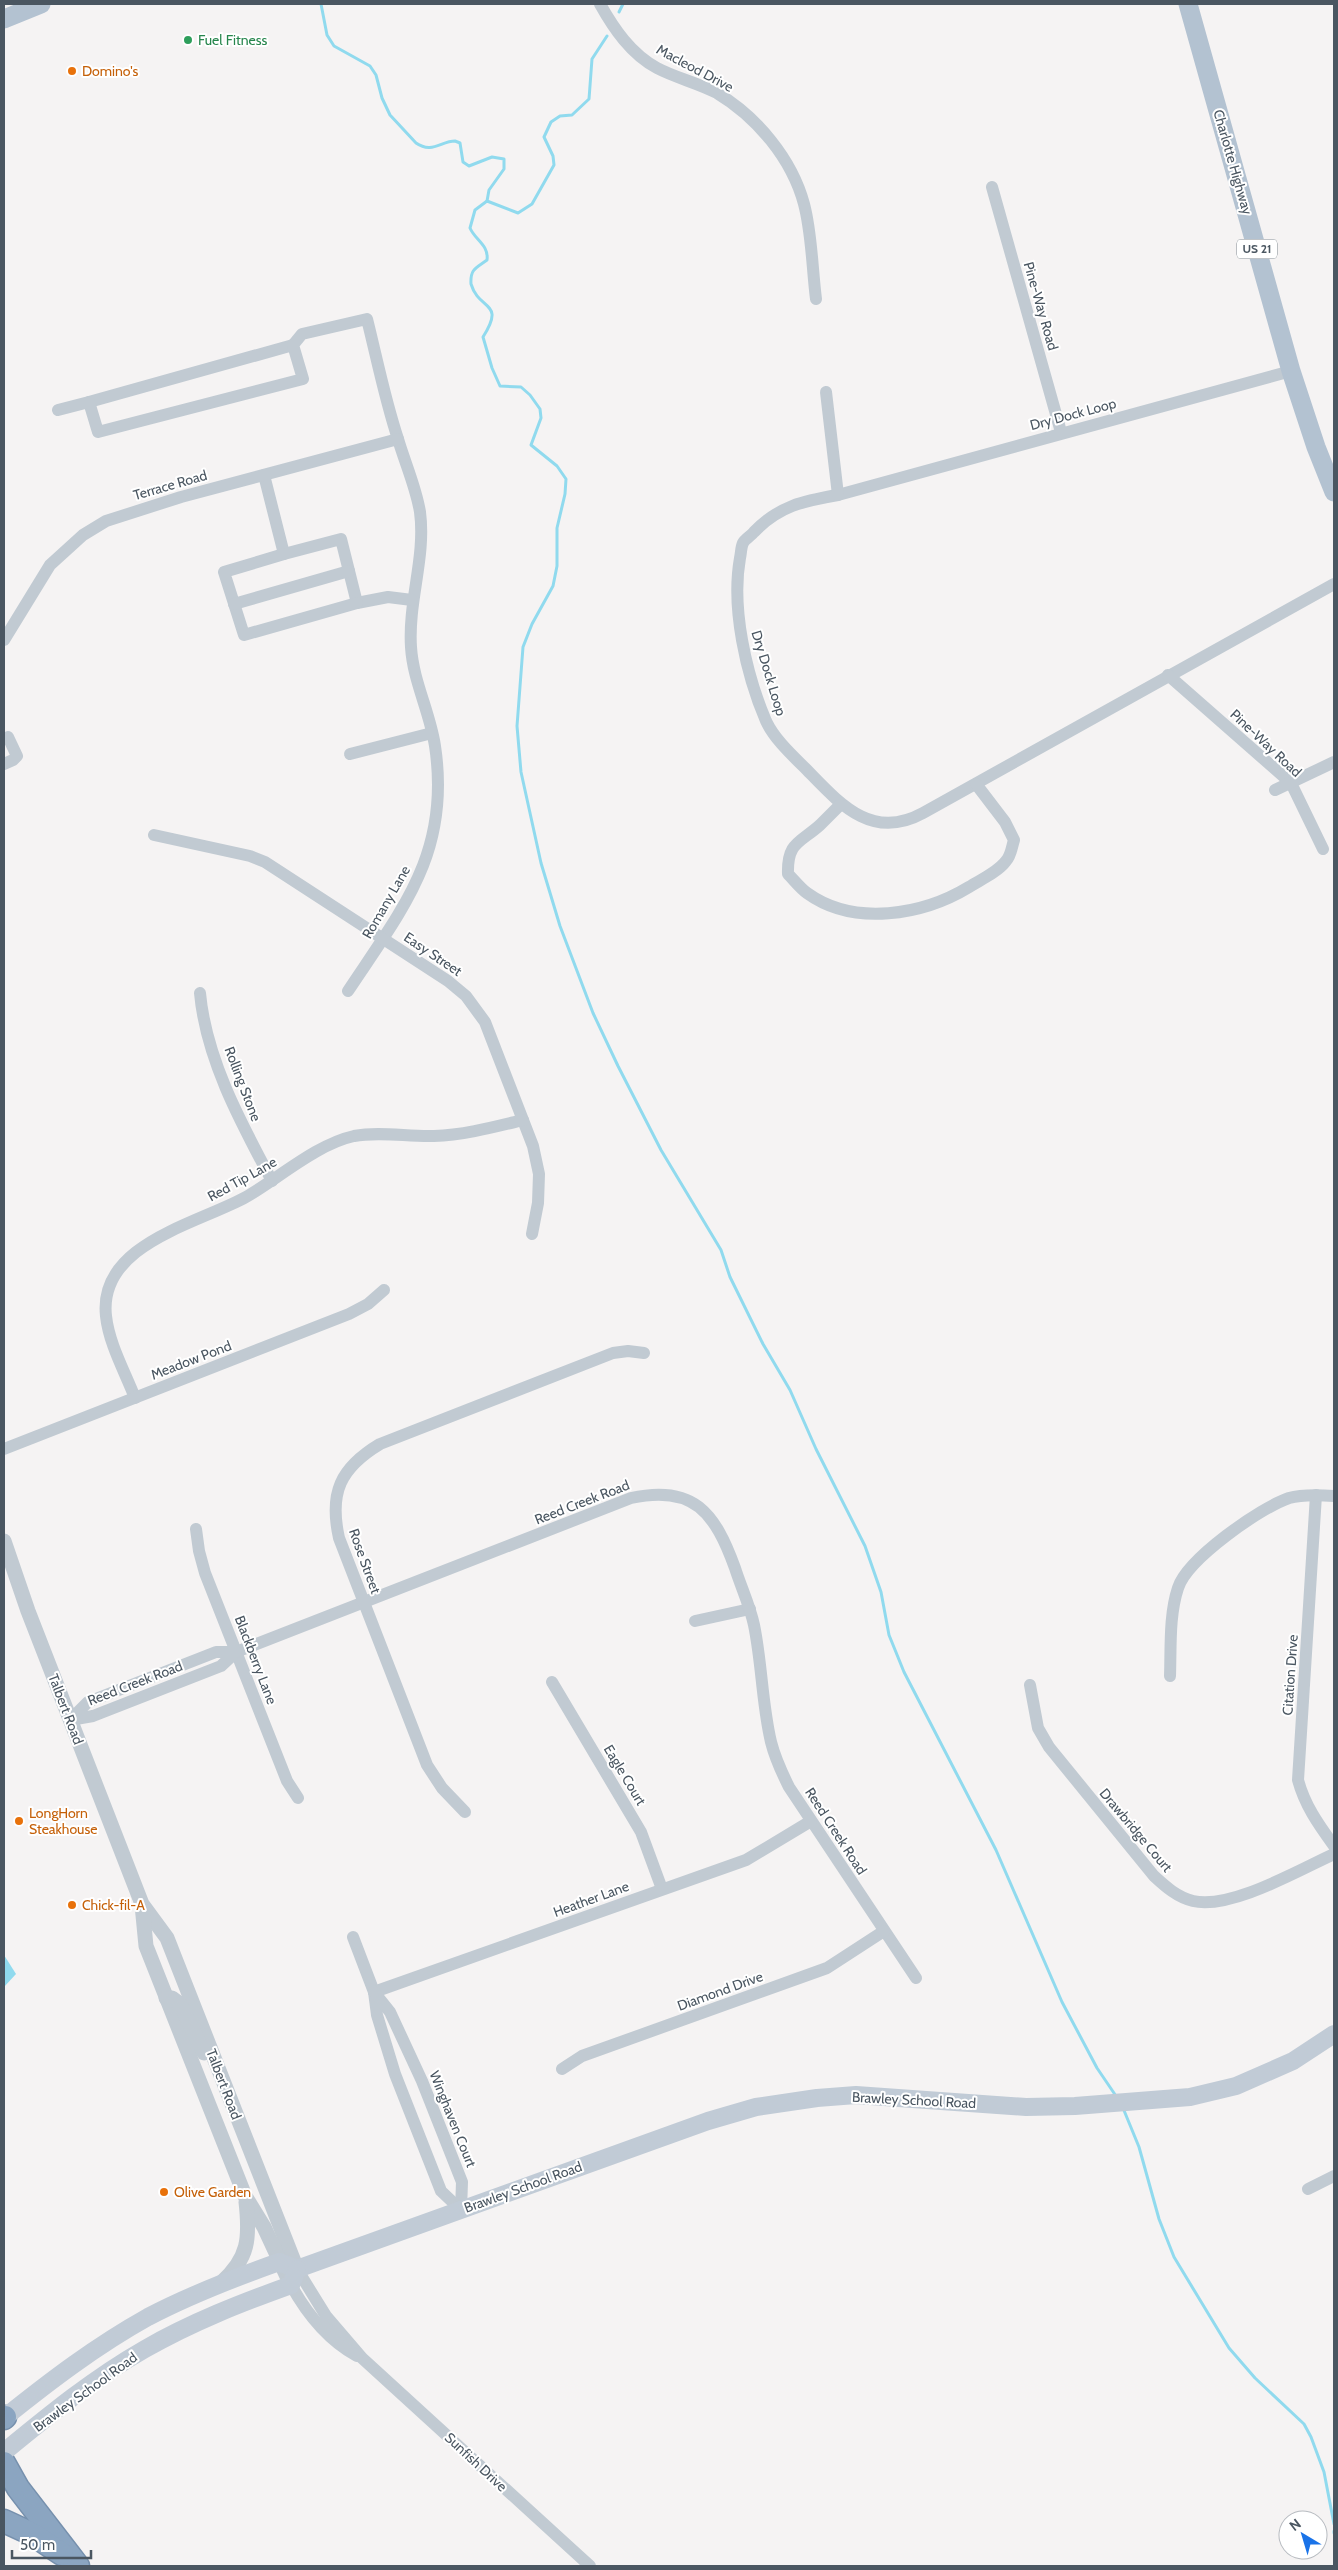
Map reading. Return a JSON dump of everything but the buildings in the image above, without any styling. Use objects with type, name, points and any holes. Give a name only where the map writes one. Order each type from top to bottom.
[{"type":"highway","points":[[4,2463],[18,2488],[75,2564]]},
{"type":"highway","points":[[4,2522],[32,2534],[75,2564]]},
{"type":"main road","points":[[4,19],[41,4]]},
{"type":"main road","name":"Charlotte Highway","points":[[1188,4],[1291,371],[1316,447],[1334,492]]},
{"type":"main road","name":"Brawley School Road","points":[[4,2452],[80,2391],[144,2349],[212,2315],[294,2277],[461,2210],[708,2121],[756,2107],[818,2098],[856,2095],[1026,2107],[1075,2106],[1190,2097],[1236,2086],[1292,2061],[1334,2034]]},
{"type":"main road","points":[[279,2262],[294,2277]]},
{"type":"main road","name":"Brawley School Road","points":[[4,2418],[65,2370],[114,2337],[166,2308],[220,2283],[279,2262]]},
{"type":"street","name":"Macleod Drive","points":[[600,4],[612,26],[632,49],[656,67],[716,93],[746,114],[771,140],[790,170],[804,204],[816,298]]},
{"type":"street","name":"Pine-Way Road","points":[[992,187],[1061,432]]},
{"type":"street","name":"Romany Lane","points":[[293,345],[302,334],[366,319],[398,439],[420,510],[422,547],[410,618],[411,649],[432,733],[439,780],[436,822],[428,858],[414,889],[348,991]]},
{"type":"street","points":[[58,410],[293,345],[303,379],[98,432],[89,402]]},
{"type":"street","name":"Dry Dock Loop","points":[[1291,371],[1061,432],[838,495],[805,500],[769,517],[743,543],[738,574],[739,620],[742,636],[767,722],[785,748],[840,805],[859,816],[876,822],[894,822],[919,815],[1334,584]]},
{"type":"street","points":[[826,392],[838,495]]},
{"type":"street","name":"Terrace Road","points":[[4,640],[50,565],[83,535],[106,521],[264,475],[398,439]]},
{"type":"street","points":[[264,475],[284,554]]},
{"type":"street","points":[[357,603],[341,539],[224,572],[244,635],[357,603],[388,597],[412,600]]},
{"type":"street","points":[[234,604],[349,571]]},
{"type":"street","name":"Pine-Way Road","points":[[1168,675],[1291,783],[1323,849]]},
{"type":"street","points":[[350,754],[432,733]]},
{"type":"street","points":[[4,739],[8,737],[17,756],[4,764]]},
{"type":"street","points":[[1275,790],[1334,762]]},
{"type":"street","points":[[840,805],[820,825],[798,840],[788,857],[788,874],[806,893],[830,905],[861,913],[892,913],[925,908],[954,896],[1007,861],[1014,840],[1005,822],[976,784]]},
{"type":"street","name":"Easy Street","points":[[154,835],[250,856],[265,862],[448,981],[466,996],[485,1022],[533,1146],[539,1174],[538,1203],[532,1234]]},
{"type":"street","name":"Rolling Stone","points":[[200,993],[206,1025],[226,1088],[242,1124],[272,1180]]},
{"type":"street","name":"Red Tip Lane","points":[[135,1398],[111,1337],[106,1315],[108,1292],[118,1269],[132,1253],[150,1242],[228,1207],[326,1147],[356,1136],[451,1136],[523,1120]]},
{"type":"street","name":"Meadow Pond","points":[[4,1449],[349,1314],[368,1304],[384,1290]]},
{"type":"street","name":"Rose Street","points":[[465,1812],[442,1788],[428,1765],[339,1538],[334,1516],[336,1493],[345,1473],[360,1456],[380,1444],[613,1353],[628,1351],[644,1353]]},
{"type":"street","name":"Reed Creek Road","points":[[70,1720],[93,1716],[221,1666],[236,1652],[631,1498],[653,1493],[675,1495],[696,1504],[713,1520],[724,1539],[754,1625],[771,1741],[779,1767],[811,1821],[916,1978]]},
{"type":"street","points":[[1170,1676],[1174,1608],[1178,1587],[1188,1569],[1203,1554],[1270,1506],[1291,1498],[1316,1495],[1334,1496]]},
{"type":"street","name":"Citation Drive","points":[[1316,1495],[1298,1780],[1302,1797],[1334,1846]]},
{"type":"street","name":"Blackberry Lane","points":[[196,1529],[205,1573],[287,1781],[298,1798]]},
{"type":"street","name":"Talbert Road","points":[[4,1541],[70,1720],[142,1904],[167,1938],[232,2105],[294,2277]]},
{"type":"street","points":[[695,1621],[750,1609]]},
{"type":"street","name":"Eagle Court","points":[[552,1682],[641,1832],[662,1889]]},
{"type":"street","name":"Drawbridge Court","points":[[1030,1685],[1038,1728],[1049,1747],[1154,1876],[1171,1892],[1193,1901],[1216,1903],[1239,1897],[1334,1854]]},
{"type":"street","name":"Heather Lane","points":[[374,1992],[756,1856],[811,1821]]},
{"type":"street","name":"Talbert Road","points":[[142,1904],[146,1946],[245,2196],[264,2227],[279,2262]]},
{"type":"street","name":"Diamond Drive","points":[[562,2068],[582,2056],[827,1968],[884,1931]]},
{"type":"street","name":"Winghaven Court","points":[[353,1937],[374,1992],[377,2016],[395,2074],[441,2191],[461,2210]]},
{"type":"street","name":"Winghaven Court","points":[[374,1992],[390,2012],[422,2081],[462,2182],[461,2210]]},
{"type":"street","points":[[166,1998],[172,1998],[180,2004],[192,2032],[232,2105]]},
{"type":"street","points":[[1308,2189],[1334,2176]]},
{"type":"street","points":[[220,2283],[237,2267],[247,2245],[248,2222],[245,2196]]},
{"type":"street","name":"Sunfish Drive","points":[[294,2277],[304,2308],[321,2327],[343,2348],[362,2358],[590,2566]]},
{"type":"water","points":[[4,1955],[16,1974],[4,1987]]},
{"type":"waterway","points":[[321,4],[327,35],[334,46],[370,66],[376,75],[382,98],[390,115],[416,143],[427,147],[455,141],[460,143],[463,162],[469,166],[492,157],[504,159],[504,169],[489,190],[487,201]]},
{"type":"waterway","points":[[619,12],[623,4]]},
{"type":"waterway","points":[[607,36],[592,59],[589,99],[572,115],[560,116],[551,122],[544,137],[553,156],[554,165],[532,204],[518,213],[487,201],[475,210],[470,228],[484,246],[487,255],[487,260],[473,272],[471,284],[479,299],[489,307],[491,312],[492,317],[483,337],[492,368],[500,386],[521,387],[530,395],[540,409],[541,418],[531,445],[557,466],[566,479],[565,494],[557,528],[557,566],[553,586],[532,624],[523,647],[517,726],[521,772],[541,863],[560,926],[593,1013],[661,1150],[721,1250],[730,1277],[763,1344],[790,1390],[816,1449],[865,1546],[881,1592],[889,1635],[904,1672],[996,1850],[1062,2002],[1097,2068],[1116,2096]]},
{"type":"waterway","points":[[1123,2108],[1139,2147],[1159,2219],[1174,2257],[1229,2348],[1255,2378],[1304,2424],[1324,2472],[1334,2524]]},
{"type":"place","name":"Fuel Fitness","points":[[188,40]]},
{"type":"place","name":"Domino's","points":[[72,71]]},
{"type":"place","name":"LongHorn Steakhouse","points":[[19,1821]]},
{"type":"place","name":"Chick-fil-A","points":[[72,1905]]},
{"type":"place","name":"Olive Garden","points":[[164,2192]]}]
